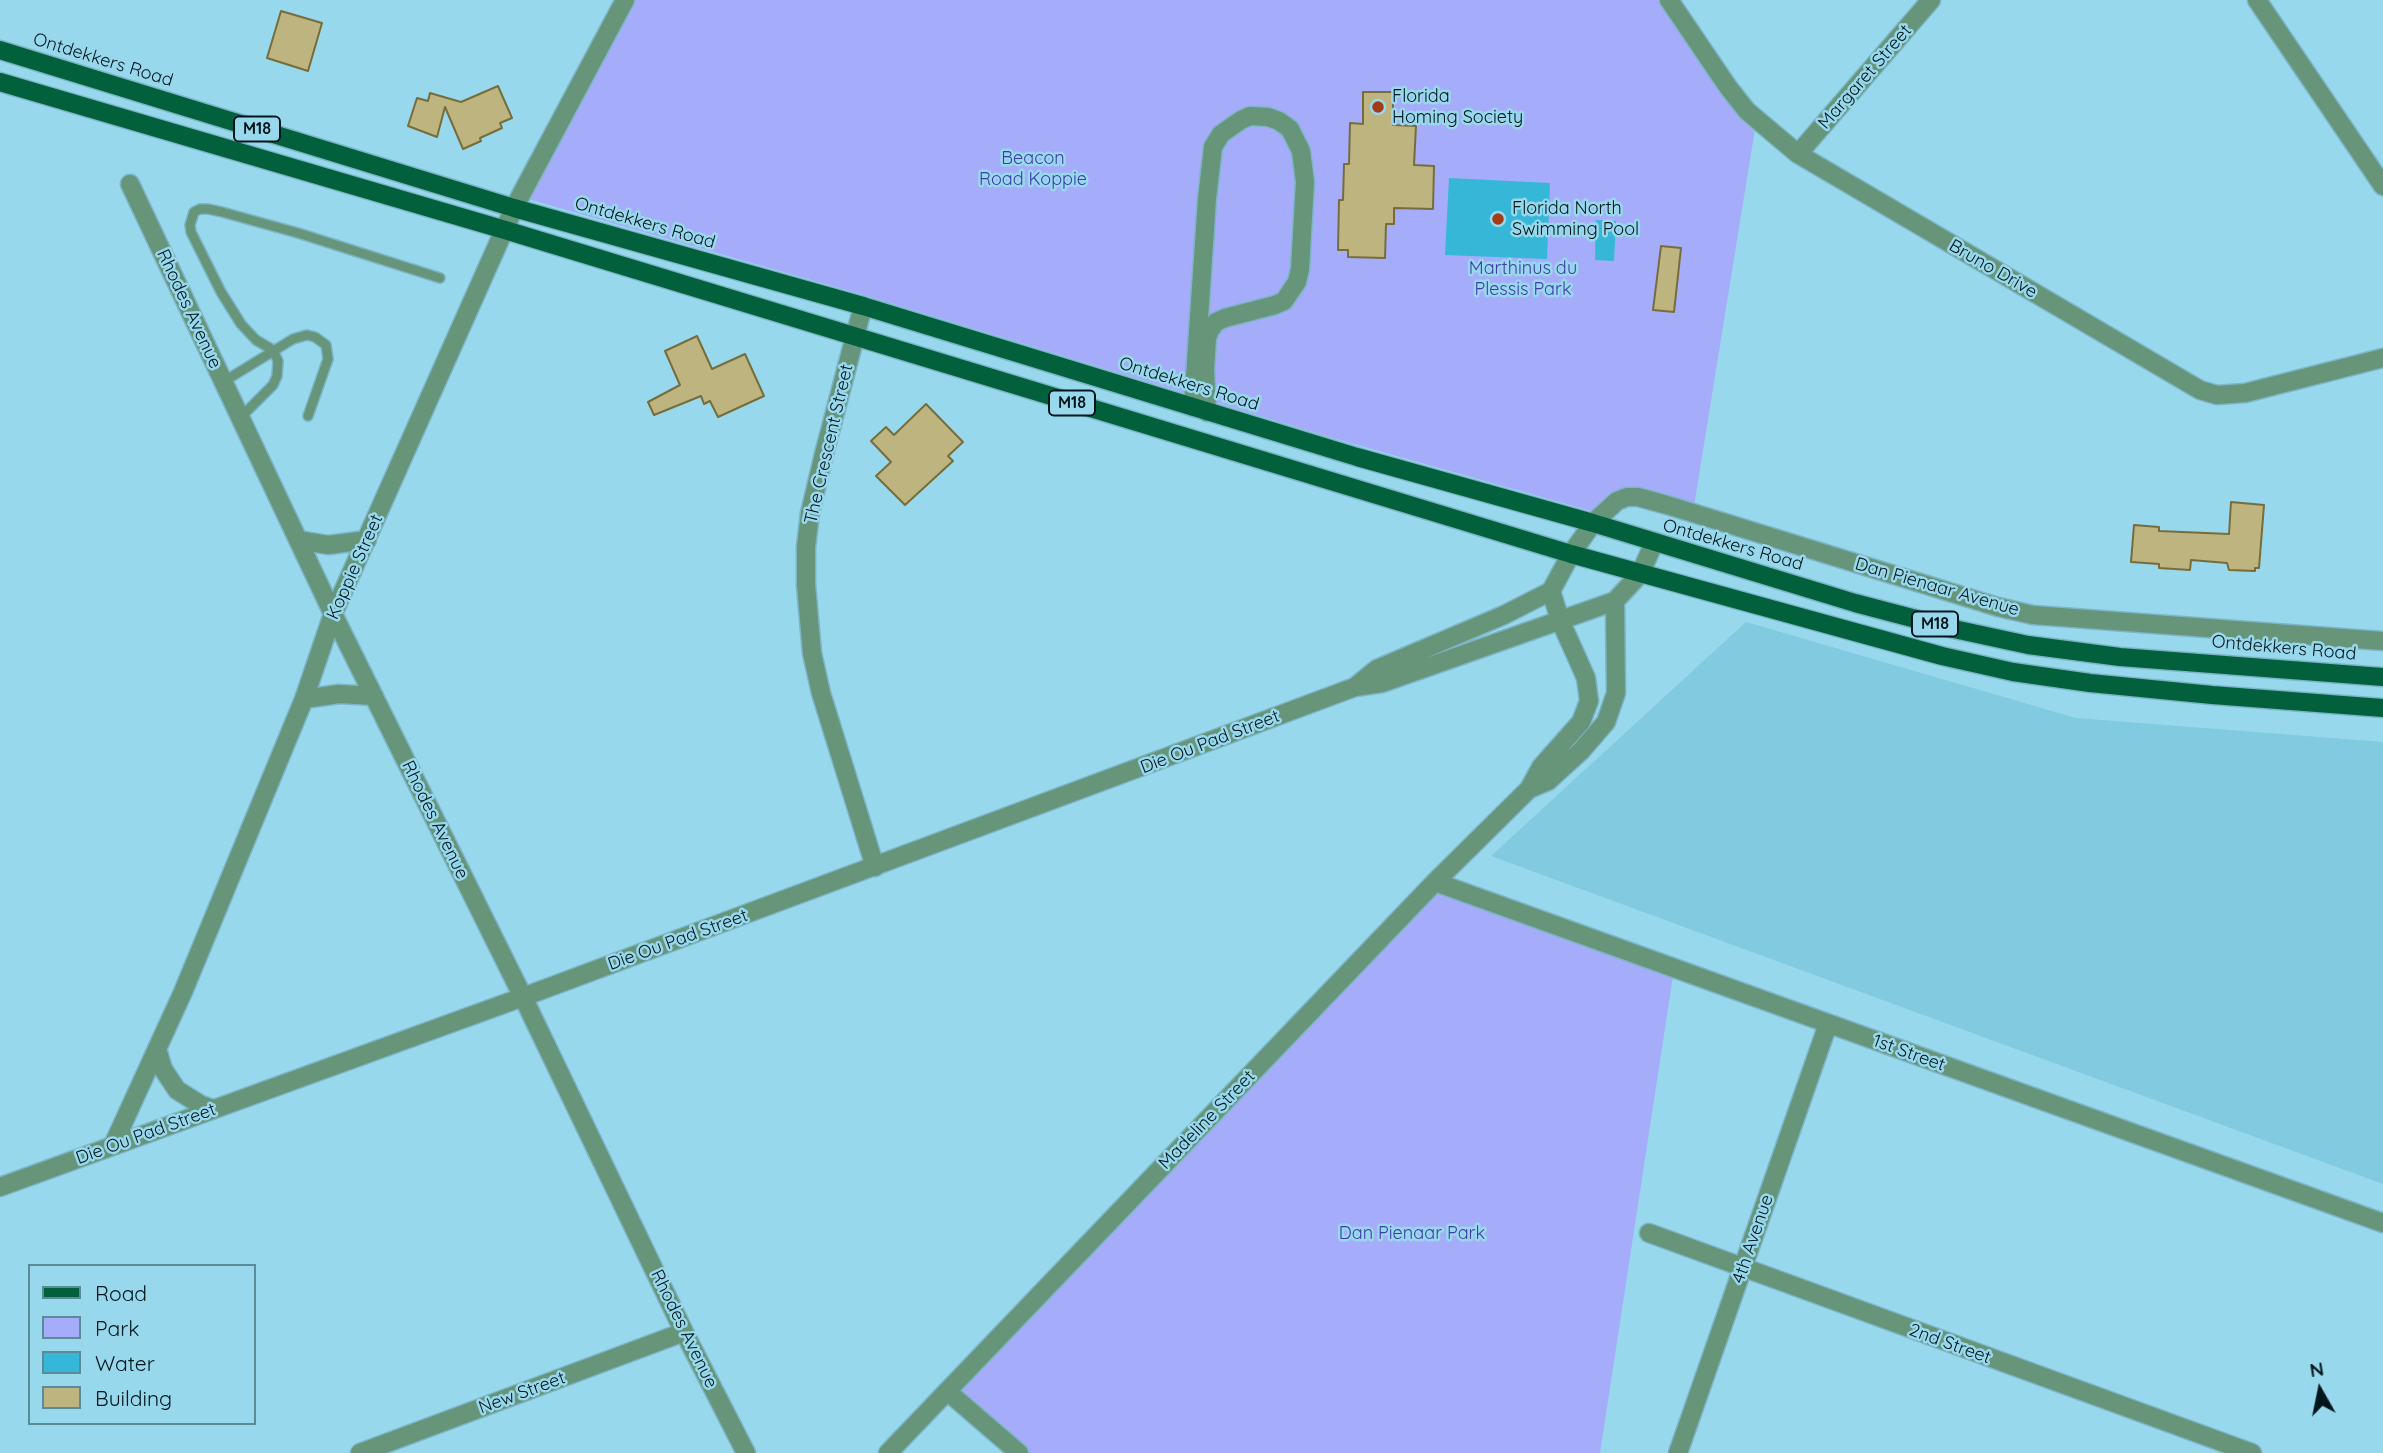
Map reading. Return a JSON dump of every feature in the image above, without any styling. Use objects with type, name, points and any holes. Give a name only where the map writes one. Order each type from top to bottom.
[{"type":"main road","name":"Ontdekkers Road","points":[[0,50],[514,208],[863,306],[1200,410],[1593,523],[1855,603],[2028,645],[2120,657],[2383,677]]},
{"type":"main road","name":"M18","points":[[0,82],[505,230],[1571,554],[1942,656],[2013,672],[2147,689],[2383,708]]},
{"type":"street","name":"Koppie Street","points":[[113,1145],[183,992],[304,699],[334,614],[514,208],[625,0]]},
{"type":"street","name":"Bruno Drive","points":[[1669,0],[1747,111],[1798,154],[2180,379],[2208,393],[2228,396],[2383,358]]},
{"type":"street","name":"Margaret Street","points":[[1798,154],[1931,0]]},
{"type":"street","points":[[2257,0],[2383,186]]},
{"type":"street","points":[[1250,116],[1268,117],[1290,129],[1301,151],[1304,183],[1297,282],[1284,300],[1216,322],[1206,338],[1200,410],[1207,199],[1213,147],[1219,136],[1236,122],[1250,116]]},
{"type":"street","name":"Rhodes Avenue","points":[[130,184],[298,540],[684,1332],[746,1453]]},
{"type":"street","name":"The Crescent Street","points":[[863,306],[810,513],[806,547],[806,585],[812,653],[821,692],[876,867]]},
{"type":"street","name":"Dan Pienaar Avenue","points":[[1593,523],[1617,501],[1627,497],[1638,498],[1998,607],[2033,615],[2383,641]]},
{"type":"street","points":[[1551,591],[1571,554],[1593,523]]},
{"type":"street","points":[[298,540],[328,545],[367,540]]},
{"type":"street","name":"Die Ou Pad Street","points":[[0,1187],[876,867],[1355,687],[1382,683],[1615,601],[1640,574],[1654,543]]},
{"type":"street","name":"Die Ou Pad Street","points":[[1355,687],[1377,669],[1504,615],[1551,591]]},
{"type":"street","name":"Madeline Street","points":[[888,1453],[1435,882],[1529,789],[1541,767],[1581,722],[1589,701],[1586,678],[1560,620],[1551,591]]},
{"type":"street","name":"Madeline Street","points":[[1529,789],[1548,781],[1581,751],[1606,722],[1616,693],[1615,601]]},
{"type":"street","points":[[304,699],[339,694],[374,696]]},
{"type":"street","name":"1st Street","points":[[1435,882],[2383,1223]]},
{"type":"street","name":"4th Avenue","points":[[1678,1453],[1828,1024]]},
{"type":"street","points":[[157,1049],[163,1069],[177,1090],[213,1109]]},
{"type":"street","name":"2nd Street","points":[[1648,1233],[2252,1453]]},
{"type":"street","name":"New Street","points":[[360,1453],[684,1332]]},
{"type":"street","points":[[947,1391],[1019,1453]]},
{"type":"lane","points":[[240,418],[265,394],[277,376],[278,361],[273,350],[256,340],[241,324],[221,292],[191,232],[194,212],[208,209],[222,212],[440,278]]},
{"type":"lane","points":[[223,382],[293,339],[307,335],[315,337],[326,345],[328,359],[308,416]]},
{"type":"shaded area","points":[[1746,622],[2076,718],[2383,742],[2383,1184],[1491,856]]},
{"type":"green space","points":[[633,0],[1660,0],[1730,101],[1755,129],[1694,506],[1646,491],[1595,512],[1329,437],[867,296],[528,199]]},
{"type":"green space","name":"Dan Pienaar Park","points":[[1437,891],[1673,976],[1600,1453],[1030,1453],[959,1391]]},
{"type":"water","name":"Florida North Swimming Pool","points":[[1449,178],[1550,183],[1547,259],[1445,255]]},
{"type":"water","name":"Florida North Swimming Pool","points":[[1596,220],[1616,221],[1614,261],[1595,260]]},
{"type":"building","points":[[281,11],[322,23],[308,71],[267,58]]},
{"type":"building","points":[[498,86],[512,118],[500,123],[502,128],[463,149],[445,107],[437,137],[408,126],[417,98],[428,101],[430,93],[461,102]]},
{"type":"building","points":[[1363,92],[1393,92],[1393,125],[1416,126],[1414,165],[1434,166],[1433,209],[1394,208],[1394,224],[1386,224],[1385,258],[1348,257],[1348,250],[1338,250],[1339,200],[1343,200],[1344,164],[1349,164],[1350,123],[1363,124]]},
{"type":"building","name":"Florida North Swimming Pool","points":[[1661,246],[1681,248],[1674,312],[1653,310]]},
{"type":"building","points":[[697,336],[712,369],[745,354],[764,396],[718,417],[710,401],[704,404],[701,396],[654,415],[648,402],[680,385],[665,351]]},
{"type":"building","points":[[926,404],[963,442],[948,456],[953,461],[905,505],[876,476],[891,462],[871,441],[886,427],[894,435]]},
{"type":"building","points":[[2231,502],[2264,505],[2259,568],[2255,568],[2255,571],[2229,570],[2227,563],[2191,560],[2190,570],[2159,568],[2159,564],[2131,562],[2134,525],[2159,527],[2159,531],[2229,534]]},
{"type":"place","name":"Florida Homing Society","points":[[1378,107]]},
{"type":"place","name":"Florida North Swimming Pool","points":[[1498,219]]},
{"type":"park label","name":"Beacon Road Koppie","points":[[1033,169]]},
{"type":"park label","name":"Marthinus du Plessis Park","points":[[1523,279]]}]
